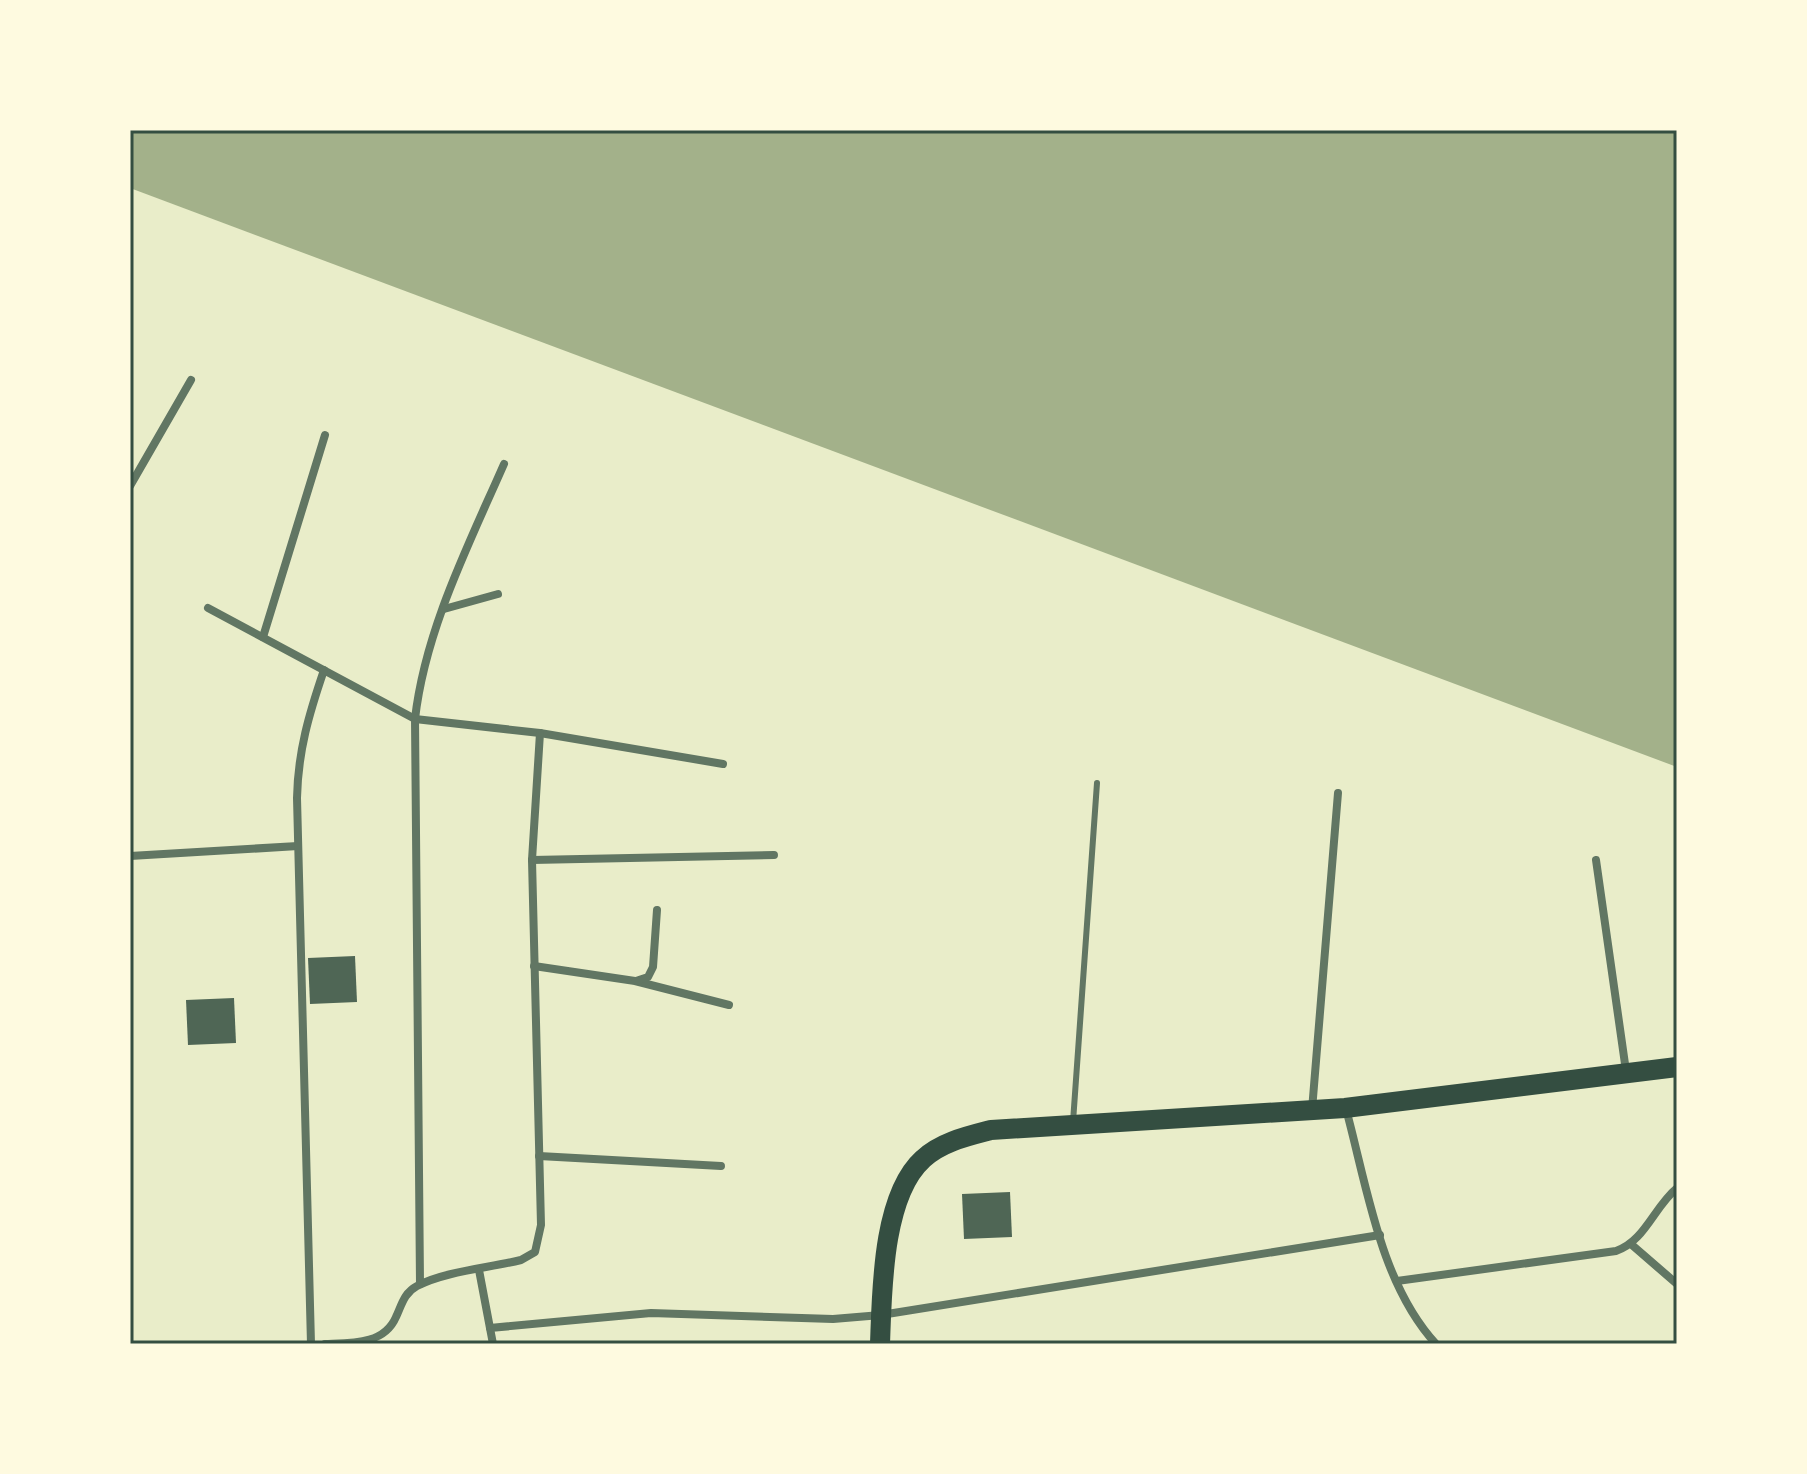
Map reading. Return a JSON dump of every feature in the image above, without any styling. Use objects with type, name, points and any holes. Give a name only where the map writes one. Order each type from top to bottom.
[{"type":"main road","points":[[880,1344],[887,1249],[900,1195],[922,1160],[956,1140],[991,1130],[1345,1108],[1677,1067]]},
{"type":"street","points":[[130,486],[191,380]]},
{"type":"street","points":[[263,637],[325,435]]},
{"type":"street","points":[[420,1284],[415,719],[418,692],[444,609],[504,464]]},
{"type":"street","points":[[444,609],[498,594]]},
{"type":"street","points":[[208,608],[415,719],[540,733],[723,764]]},
{"type":"street","points":[[311,1344],[298,756],[324,670]]},
{"type":"street","points":[[325,1344],[364,1341],[382,1336],[395,1321],[403,1299],[420,1284],[521,1260],[535,1252],[541,1225],[532,860],[540,733]]},
{"type":"street","points":[[1312,1111],[1338,793]]},
{"type":"street","points":[[130,856],[298,846]]},
{"type":"street","points":[[532,860],[774,855]]},
{"type":"street","points":[[1596,860],[1626,1072]]},
{"type":"street","points":[[635,981],[648,977],[653,967],[657,910]]},
{"type":"street","points":[[534,966],[635,981],[729,1005]]},
{"type":"street","points":[[1345,1108],[1380,1235],[1397,1281],[1436,1344]]},
{"type":"street","points":[[539,1156],[721,1166]]},
{"type":"street","points":[[1397,1281],[1616,1251],[1632,1245],[1659,1206],[1677,1188]]},
{"type":"street","points":[[490,1328],[651,1313],[833,1319],[881,1315],[1380,1235]]},
{"type":"street","points":[[1632,1245],[1677,1284]]},
{"type":"street","points":[[479,1270],[493,1344]]},
{"type":"lane","points":[[1072,1125],[1097,783]]},
{"type":"shaded area","points":[[130,130],[1677,130],[1677,767],[130,188]]},
{"type":"building","points":[[355,956],[357,1002],[310,1004],[308,958]]},
{"type":"building","points":[[234,998],[236,1043],[188,1045],[186,1000]]},
{"type":"building","points":[[1010,1192],[1012,1237],[964,1239],[962,1194]]}]
